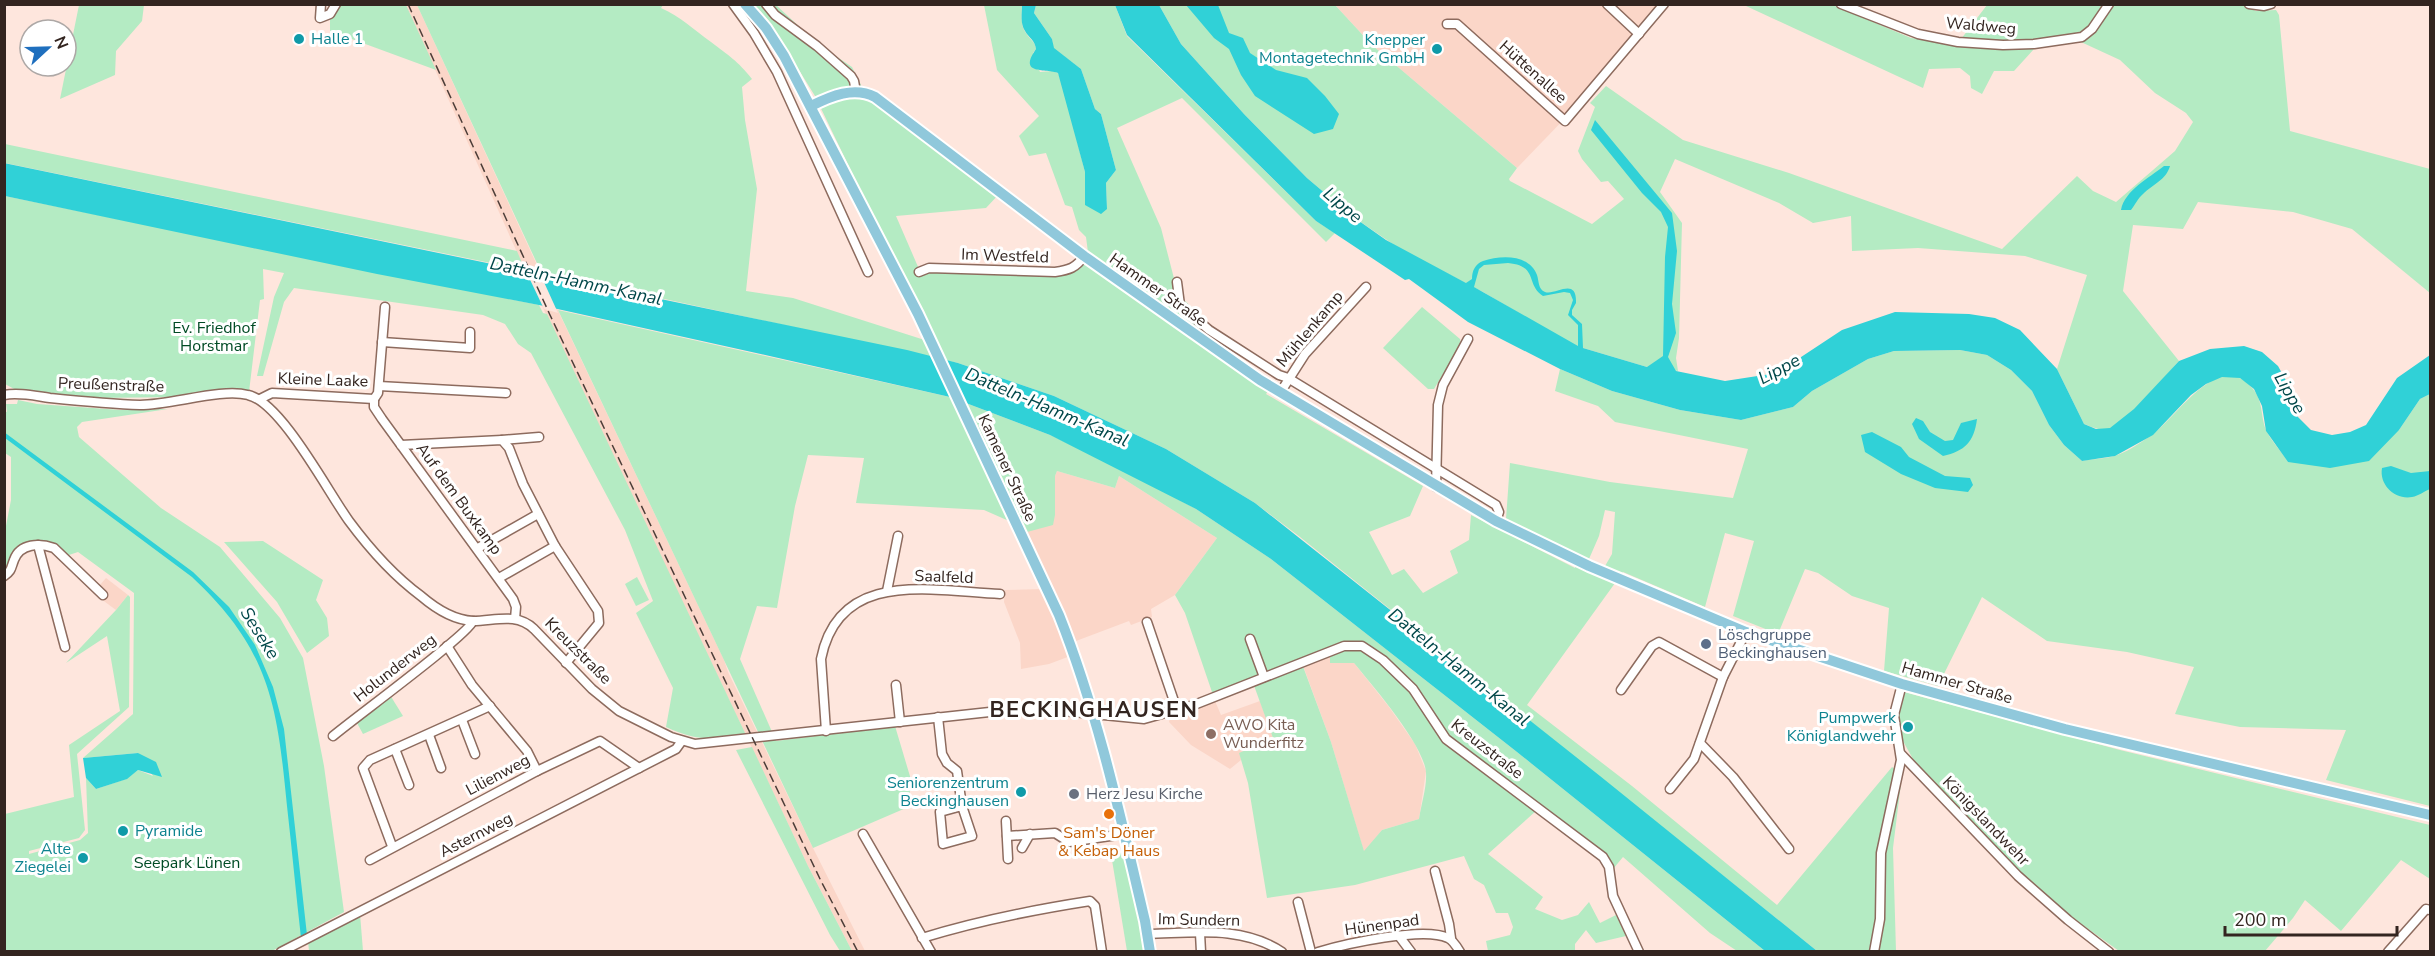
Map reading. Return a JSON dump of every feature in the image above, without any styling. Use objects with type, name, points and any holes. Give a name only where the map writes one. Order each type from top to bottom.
[{"type":"main road","name":"Kamener Straße","points":[[745,4],[775,42],[811,106],[930,339],[1059,615],[1092,713],[1124,834],[1150,951]]},
{"type":"main road","points":[[811,106],[842,94],[856,92]]},
{"type":"main road","name":"Hammer Straße","points":[[856,92],[869,94],[881,100],[1084,256],[1280,393],[1496,521],[1589,566],[1746,632],[1902,684],[2065,729],[2430,815]]},
{"type":"street","points":[[321,4],[320,18],[330,14],[336,4]]},
{"type":"street","points":[[733,4],[754,33],[777,72],[868,272]]},
{"type":"street","points":[[766,4],[775,15],[817,46],[851,76],[856,92]]},
{"type":"street","points":[[1607,4],[1639,34]]},
{"type":"street","name":"Hüttenallee","points":[[1447,24],[1457,24],[1565,121],[1604,78],[1664,4]]},
{"type":"street","name":"Waldweg","points":[[1841,4],[1918,34],[1958,42],[2003,45],[2034,44],[2082,37],[2092,29],[2109,4]]},
{"type":"street","points":[[2248,4],[2264,6],[2271,4]]},
{"type":"street","name":"Im Westfeld","points":[[918,272],[929,268],[1055,272],[1070,270],[1084,256]]},
{"type":"street","name":"Hammer Straße","points":[[1177,282],[1180,305],[1209,330],[1279,375],[1288,378],[1496,505],[1499,512],[1496,521]]},
{"type":"street","name":"Mühlenkamp","points":[[1280,393],[1305,354],[1366,287]]},
{"type":"street","name":"Kleine Laake","points":[[256,397],[272,393],[374,399],[379,386],[385,307]]},
{"type":"street","points":[[382,342],[470,348],[470,332]]},
{"type":"street","points":[[1436,487],[1438,405],[1443,385],[1468,339]]},
{"type":"street","name":"Kleine Laake","points":[[379,386],[506,393]]},
{"type":"street","name":"Preußenstraße","points":[[4,395],[144,405],[233,393],[256,397]]},
{"type":"street","points":[[256,397],[272,409],[358,532],[400,579],[436,607],[455,617],[472,621],[515,619]]},
{"type":"street","name":"Auf dem Buxkamp","points":[[374,399],[374,407],[515,602],[515,619]]},
{"type":"street","points":[[401,445],[539,437]]},
{"type":"street","points":[[502,440],[509,448],[555,546],[600,617],[599,622],[566,663]]},
{"type":"street","points":[[478,548],[538,514]]},
{"type":"street","name":"Saalfeld","points":[[887,591],[898,536]]},
{"type":"street","points":[[4,576],[11,570],[15,557],[21,550],[38,545],[54,549],[103,595]]},
{"type":"street","points":[[38,545],[65,646]]},
{"type":"street","points":[[499,578],[555,546]]},
{"type":"street","name":"Saalfeld","points":[[826,731],[821,664],[823,649],[835,624],[848,607],[863,598],[887,591],[944,590],[1000,594]]},
{"type":"street","name":"Kreuzstraße","points":[[515,619],[529,624],[592,689],[619,711],[681,742],[695,744],[1008,710],[1092,713],[1134,719],[1177,710],[1344,646],[1362,646],[1370,649],[1413,689],[1446,739],[1603,856],[1609,867],[1611,891],[1639,951]]},
{"type":"street","name":"Holunderweg","points":[[333,736],[469,628],[472,621]]},
{"type":"street","points":[[1147,622],[1177,710]]},
{"type":"street","points":[[1670,789],[1694,759],[1723,677],[1746,632]]},
{"type":"street","points":[[1250,639],[1264,677]]},
{"type":"street","points":[[1621,690],[1652,646],[1659,642],[1723,677]]},
{"type":"street","points":[[447,646],[472,685],[527,752],[537,771]]},
{"type":"street","points":[[1874,951],[1880,919],[1881,853],[1901,754],[1894,731],[1894,715],[1902,684]]},
{"type":"street","points":[[896,685],[900,722]]},
{"type":"street","points":[[392,846],[363,768],[370,759],[429,735],[490,706]]},
{"type":"street","points":[[938,717],[942,754],[947,763],[957,771],[962,806],[972,836],[943,844],[940,812],[962,806]]},
{"type":"street","points":[[462,720],[475,754]]},
{"type":"street","points":[[429,735],[441,768]]},
{"type":"street","name":"Lilienweg","points":[[369,860],[537,771],[600,741],[639,768]]},
{"type":"street","name":"Asternweg","points":[[281,951],[676,749],[681,742]]},
{"type":"street","points":[[1700,743],[1733,777],[1789,849]]},
{"type":"street","points":[[395,749],[409,785]]},
{"type":"street","name":"Königslandwehr","points":[[1901,754],[2018,876],[2068,920],[2109,951]]},
{"type":"street","points":[[1006,821],[1008,859]]},
{"type":"street","points":[[1007,836],[1055,833],[1070,842],[1124,834]]},
{"type":"street","points":[[863,834],[921,938],[931,951]]},
{"type":"street","points":[[1022,848],[1030,834]]},
{"type":"street","points":[[1435,871],[1449,924],[1450,938],[1460,951]]},
{"type":"street","points":[[921,938],[1025,911],[1090,901],[1095,906],[1102,951]]},
{"type":"street","points":[[1298,902],[1311,951]]},
{"type":"street","points":[[2388,951],[2426,909],[2430,910]]},
{"type":"street","points":[[1200,933],[1201,951]]},
{"type":"street","name":"Im Sundern","points":[[1148,934],[1200,933],[1248,936],[1264,941],[1282,951]]},
{"type":"street","name":"Hünenpad","points":[[1318,951],[1399,936],[1434,933],[1450,938]]},
{"type":"street","points":[[1399,936],[1411,951]]},
{"type":"street","points":[[1358,943],[1365,951]]},
{"type":"shaded area","points":[[406,5],[417,5],[728,672],[865,951],[852,951],[808,866],[525,270]]},
{"type":"shaded area","points":[[1335,5],[1661,5],[1571,112],[1517,168],[1372,45]]},
{"type":"shaded area","points":[[1057,471],[1115,488],[1119,476],[1217,538],[1175,595],[1151,609],[1152,617],[1131,625],[1129,621],[1076,641],[1073,655],[1049,664],[1021,669],[1020,643],[1004,602],[1005,590],[1043,589],[1016,535],[1055,515]]},
{"type":"shaded area","points":[[106,578],[128,595],[116,610],[93,593]]},
{"type":"shaded area","points":[[1330,655],[1330,663],[1354,663],[1415,744],[1426,771],[1419,819],[1382,830],[1364,852],[1331,742],[1301,660]]},
{"type":"shaded area","name":"AWO Kita Wunderfitz","points":[[1215,701],[1221,715],[1260,701],[1273,738],[1240,753],[1241,760],[1230,769],[1191,745],[1169,722],[1170,718]]},
{"type":"green space","points":[[2241,4],[2256,11],[2276,10],[2279,15],[2290,131],[2430,169],[2430,293],[2352,229],[2293,212],[2198,202],[2183,229],[2133,225],[2123,291],[2179,361],[2128,416],[2111,428],[2104,429],[2084,424],[2057,369],[2087,275],[2025,256],[1918,248],[1852,251],[1851,216],[1813,223],[1779,203],[1675,159],[1660,192],[1682,223],[1679,338],[1676,358],[1678,371],[1647,367],[1573,345],[1483,292],[1400,249],[1352,216],[1307,178],[1244,114],[1181,44],[1159,5],[1335,5],[1372,45],[1517,168],[1509,179],[1510,181],[1592,224],[1624,199],[1608,181],[1601,182],[1578,151],[1595,107],[1590,103],[1606,86],[1683,140],[1789,173],[2002,249],[2077,176],[2093,191],[2116,202],[2175,151],[2193,122],[2186,113],[2155,93],[2120,60],[2081,42],[2035,48],[2014,71],[1994,71],[1982,94],[1971,88],[1970,76],[1960,68],[1929,69],[1923,88],[1746,6],[1833,5],[1911,38],[1958,43],[1987,5]]},
{"type":"green space","points":[[79,5],[144,5],[142,21],[116,51],[115,75],[60,99],[64,78],[78,78],[76,18]]},
{"type":"green space","points":[[330,5],[406,5],[436,70],[330,31]]},
{"type":"green space","points":[[417,5],[663,5],[661,8],[681,19],[728,55],[752,79],[742,87],[745,120],[757,189],[746,291],[793,298],[934,343],[815,96],[768,20],[754,5],[776,5],[818,44],[852,67],[862,87],[862,92],[1000,193],[986,208],[896,216],[922,276],[934,269],[1068,274],[1089,260],[1086,237],[1079,230],[1072,207],[1065,205],[1046,153],[1029,156],[1019,136],[1039,116],[997,70],[984,5],[1022,5],[1023,27],[1035,46],[1033,53],[1040,72],[1058,73],[1063,86],[1085,172],[1085,205],[1107,209],[1106,183],[1116,170],[1101,114],[1095,109],[1081,69],[1053,48],[1052,39],[1034,13],[1036,5],[1115,5],[1127,36],[1316,221],[1335,233],[1326,242],[1182,98],[1117,128],[1161,228],[1178,294],[1215,330],[1212,352],[1268,391],[1266,394],[1423,486],[1410,516],[1369,532],[1392,575],[1404,569],[1423,593],[1458,573],[1450,551],[1469,540],[1471,515],[1575,568],[1580,555],[1506,519],[1510,463],[1610,482],[1733,498],[1748,449],[1615,422],[1598,406],[1555,391],[1560,369],[1612,391],[1680,410],[1741,420],[1793,407],[1812,391],[1868,359],[1894,351],[1960,350],[1987,355],[2011,370],[2032,391],[2049,425],[2064,445],[2082,461],[2114,456],[2133,448],[2160,428],[2198,390],[2226,376],[2240,378],[2253,389],[2259,399],[2267,432],[2288,462],[2399,430],[2420,399],[2430,394],[2430,806],[2326,780],[2346,730],[2240,727],[2175,714],[2194,667],[2127,652],[2047,641],[1982,597],[1938,686],[1884,671],[1889,608],[1852,596],[1818,573],[1805,569],[1778,634],[1733,616],[1754,541],[1725,533],[1705,607],[1623,572],[1527,705],[1632,786],[1777,905],[1892,767],[1902,775],[1893,848],[1896,951],[1817,951],[1300,537],[1255,503],[1166,449],[1054,396],[958,363],[541,272]],"holes":[[[1605,510],[1615,512],[1612,554],[1605,566],[1589,559],[1599,536]]]},
{"type":"green space","points":[[5,144],[517,251],[525,270],[5,163]]},
{"type":"green space","name":"Ev. Friedhof Horstmar","points":[[5,196],[539,305],[543,313],[547,314],[746,735],[705,738],[687,735],[666,727],[673,688],[636,613],[653,601],[625,530],[531,353],[518,344],[505,324],[483,315],[294,288],[284,302],[263,376],[257,376],[274,297],[284,273],[263,269],[264,299],[260,300],[249,392],[181,397],[94,398],[16,390],[5,384]]},
{"type":"green space","points":[[1422,307],[1460,339],[1461,344],[1434,389],[1428,389],[1383,348]]},
{"type":"green space","points":[[558,310],[950,397],[1050,435],[1122,469],[1196,509],[1271,559],[1765,951],[1737,951],[1710,933],[1623,857],[1613,869],[1537,810],[1488,854],[1543,897],[1535,909],[1562,920],[1578,915],[1589,902],[1600,923],[1616,915],[1626,936],[1596,943],[1586,930],[1575,944],[1575,951],[1488,951],[1486,941],[1510,935],[1513,927],[1508,913],[1496,913],[1484,885],[1474,879],[1464,856],[1355,885],[1267,898],[1248,783],[1239,753],[1273,738],[1252,680],[1213,695],[1185,613],[1175,595],[1217,538],[1119,476],[1115,488],[1057,471],[1053,525],[1016,535],[1009,521],[984,510],[856,503],[864,458],[808,455],[795,506],[777,608],[757,606],[740,659],[776,741],[895,726],[912,783],[906,808],[813,848]],"holes":[[[1330,655],[1330,663],[1354,663],[1408,732],[1423,761],[1426,773],[1419,819],[1382,830],[1364,851],[1331,742],[1301,661]]]},
{"type":"green space","name":"Seepark Lünen","points":[[18,400],[37,404],[121,410],[168,409],[82,422],[77,427],[79,437],[161,508],[220,547],[280,618],[303,658],[324,766],[344,912],[272,951],[5,951],[5,814],[74,797],[69,745],[120,711],[107,636],[66,663],[128,595],[130,597],[129,707],[77,754],[85,830],[79,838],[29,851],[29,854],[80,840],[88,833],[86,778],[96,789],[126,779],[138,770],[153,776],[138,753],[83,758],[133,714],[134,593],[78,552],[69,555],[54,546],[35,545],[13,553],[5,571],[5,531],[11,500],[11,457],[5,453],[4,411],[7,412],[6,404],[17,404]]},
{"type":"green space","points":[[263,541],[323,580],[316,600],[327,618],[329,636],[307,653],[277,602],[224,542]]},
{"type":"green space","points":[[637,577],[649,600],[636,606],[625,584]]},
{"type":"green space","points":[[1904,692],[2120,750],[2430,825],[2430,879],[2401,860],[2341,931],[2305,900],[2265,951],[2119,951],[2070,916],[2019,873],[1913,759],[1899,734],[1898,709]]},
{"type":"green space","points":[[390,695],[403,716],[363,734],[357,723]]},
{"type":"green space","points":[[752,747],[808,866],[852,951],[840,951],[830,935],[736,750]]},
{"type":"green space","points":[[1131,851],[1150,951],[1127,951],[1111,854]]},
{"type":"green space","points":[[360,914],[363,951],[309,951],[308,941]]},
{"type":"water","points":[[1022,5],[1036,5],[1034,13],[1052,39],[1054,48],[1081,69],[1095,109],[1101,114],[1116,170],[1106,183],[1107,209],[1101,214],[1085,205],[1085,172],[1058,73],[1036,69],[1030,63],[1036,49],[1022,25]]},
{"type":"water","name":"Lippe","points":[[1115,5],[1159,5],[1181,44],[1244,114],[1307,178],[1352,216],[1386,240],[1466,283],[1472,279],[1476,266],[1483,261],[1506,257],[1528,263],[1537,275],[1543,291],[1549,293],[1565,289],[1573,290],[1576,303],[1572,315],[1582,324],[1583,348],[1647,367],[1663,356],[1665,257],[1668,227],[1661,212],[1642,193],[1591,130],[1595,120],[1672,213],[1677,251],[1672,304],[1676,333],[1668,357],[1676,371],[1725,381],[1777,373],[1842,330],[1895,312],[1969,314],[1995,318],[2020,330],[2057,369],[2084,424],[2096,429],[2110,428],[2134,409],[2179,361],[2210,349],[2244,346],[2262,352],[2278,366],[2289,386],[2297,416],[2311,430],[2332,435],[2350,432],[2366,425],[2397,378],[2430,355],[2430,394],[2420,399],[2399,430],[2369,461],[2330,468],[2288,462],[2266,431],[2262,406],[2254,389],[2240,378],[2222,377],[2206,384],[2191,395],[2153,435],[2115,456],[2082,461],[2064,445],[2049,425],[2032,391],[2011,370],[1987,355],[1960,350],[1894,351],[1868,359],[1812,391],[1793,407],[1741,420],[1680,410],[1612,391],[1560,369],[1468,322],[1409,279],[1405,280],[1316,221],[1127,35]],"holes":[[[1508,263],[1518,265],[1528,272],[1534,286],[1543,296],[1570,293],[1573,300],[1568,315],[1578,325],[1578,346],[1474,287],[1479,269],[1484,265]]]},
{"type":"water","points":[[1186,5],[1218,5],[1229,33],[1243,38],[1250,53],[1276,70],[1307,78],[1339,114],[1333,129],[1314,134],[1255,96],[1241,75],[1229,49],[1214,38]]},
{"type":"water","name":"Datteln-Hamm-Kanal","points":[[4,163],[907,350],[958,363],[1054,396],[1166,449],[1255,503],[1817,951],[1765,951],[1271,559],[1196,509],[1050,435],[950,397],[544,306],[377,274],[5,196]]},
{"type":"water","points":[[2164,166],[2170,166],[2168,171],[2141,196],[2131,210],[2121,210],[2132,190]]},
{"type":"water","points":[[1916,418],[1923,421],[1930,432],[1945,441],[1953,440],[1961,423],[1977,419],[1974,434],[1967,444],[1943,456],[1919,439],[1912,424]]},
{"type":"water","points":[[4,432],[193,572],[229,607],[255,645],[273,687],[284,729],[307,935],[301,938],[279,737],[265,681],[254,655],[238,629],[192,577],[5,438]]},
{"type":"water","points":[[1872,432],[1901,447],[1909,457],[1945,476],[1970,478],[1973,485],[1968,492],[1935,488],[1901,474],[1865,452],[1861,435]]},
{"type":"water","points":[[2391,466],[2411,473],[2430,471],[2430,489],[2412,497],[2394,494],[2383,480],[2382,474],[2382,468]]},
{"type":"water","points":[[138,753],[156,762],[162,777],[138,770],[127,779],[96,789],[86,778],[83,758]]},
{"type":"pier","points":[[524,267],[538,269],[558,313],[544,309]]},
{"type":"railway","points":[[408,4],[550,315],[821,881],[858,952]]},
{"type":"place","name":"Halle 1","points":[[299,39]]},
{"type":"place","name":"Knepper Montagetechnik GmbH","points":[[1437,49]]},
{"type":"place","name":"Löschgruppe Beckinghausen","points":[[1706,644]]},
{"type":"place","name":"Pumpwerk Königlandwehr","points":[[1908,727]]},
{"type":"place","name":"AWO Kita Wunderfitz","points":[[1211,734]]},
{"type":"place","name":"Seniorenzentrum Beckinghausen","points":[[1021,792]]},
{"type":"place","name":"Herz Jesu Kirche","points":[[1074,794]]},
{"type":"place","name":"Sam's Döner & Kebap Haus","points":[[1109,814]]},
{"type":"place","name":"Pyramide","points":[[123,831]]},
{"type":"place","name":"Alte Ziegelei","points":[[83,858]]},
{"type":"district","name":"BECKINGHAUSEN","points":[[1094,710]]},
{"type":"water label","name":"Seseke","points":[[260,633]]}]
